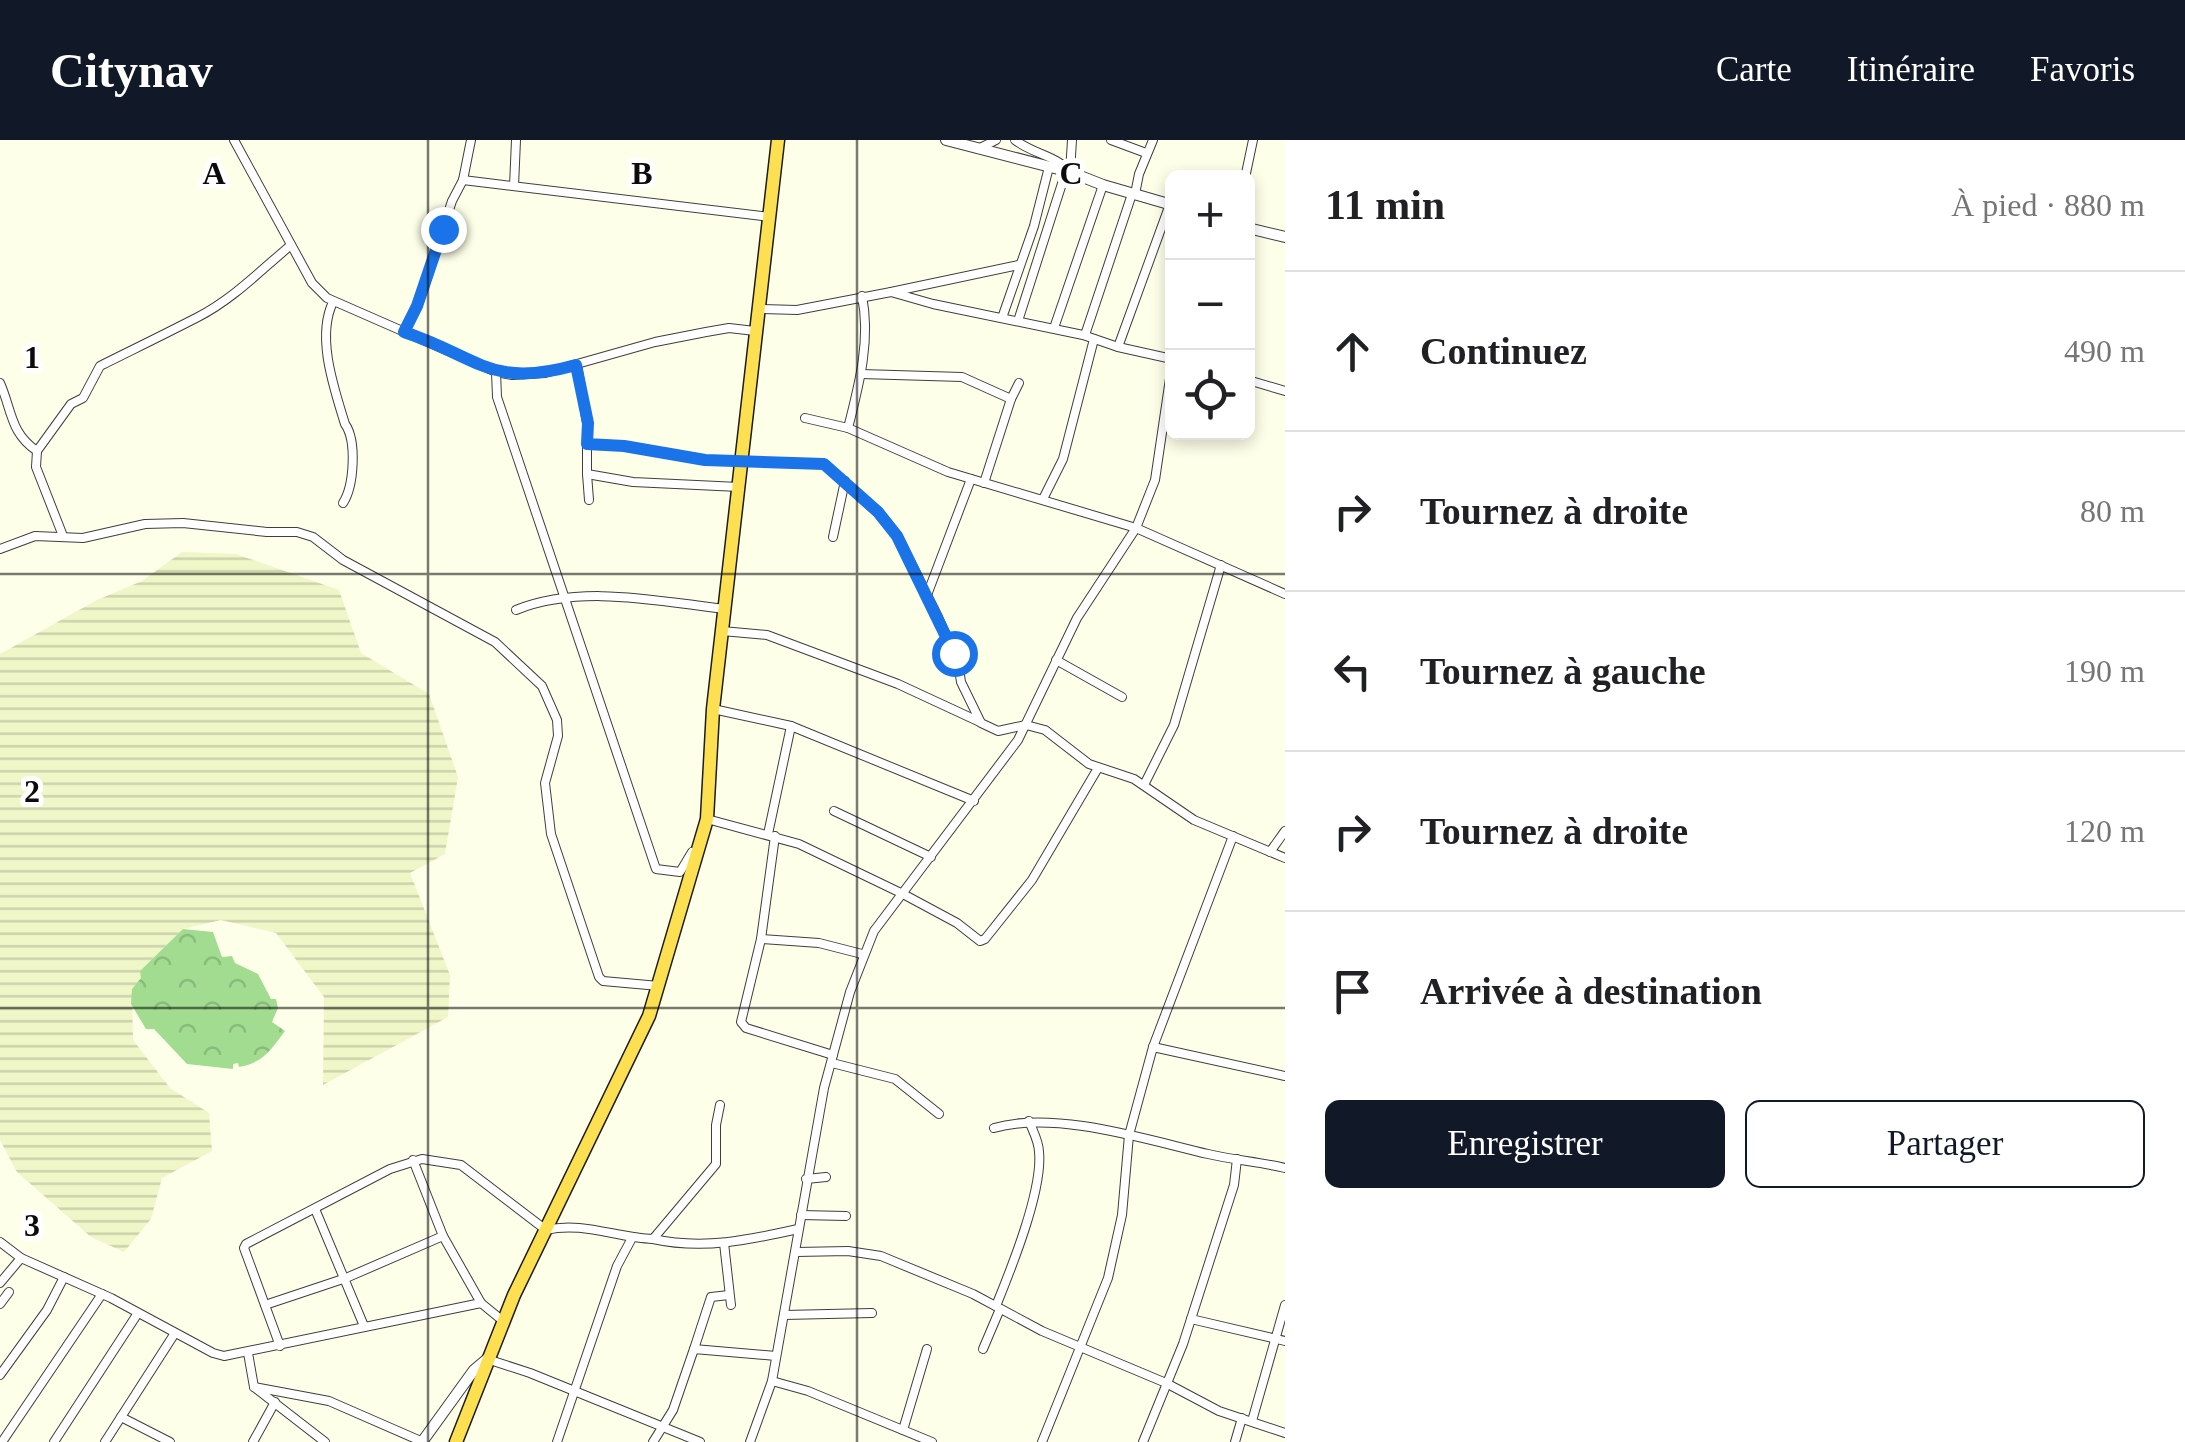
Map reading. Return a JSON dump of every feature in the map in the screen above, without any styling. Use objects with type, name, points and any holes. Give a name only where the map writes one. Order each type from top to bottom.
[{"type":"highway","points":[[456,1442],[486,1359],[629,1061],[659,986],[706,819],[713,710],[778,140]]},
{"type":"street","points":[[234,140],[312,283],[333,302],[496,372],[533,375],[706,332],[728,328],[755,331]]},
{"type":"street","points":[[404,332],[463,180],[471,140]]},
{"type":"street","points":[[514,186],[516,140]]},
{"type":"street","points":[[946,140],[1068,171],[1103,186],[1165,202]]},
{"type":"street","points":[[978,149],[996,140]]},
{"type":"street","points":[[1015,140],[1060,160],[1068,171]]},
{"type":"street","points":[[1018,321],[1068,171],[1072,140]]},
{"type":"street","points":[[1043,500],[1062,460],[1090,337],[1152,140]]},
{"type":"street","points":[[1247,170],[1253,140]]},
{"type":"street","points":[[1117,141],[1146,153]]},
{"type":"street","points":[[1002,318],[1050,167]]},
{"type":"street","points":[[463,180],[770,217]]},
{"type":"street","points":[[1054,328],[1103,186]]},
{"type":"street","points":[[1118,347],[1165,220]]},
{"type":"street","points":[[1255,230],[1285,238]]},
{"type":"street","points":[[62,536],[36,467],[37,451],[71,404],[83,398],[100,366],[198,317],[249,282],[291,245]]},
{"type":"street","points":[[758,309],[797,310],[1019,264]]},
{"type":"street","points":[[891,292],[1054,328],[1165,360]]},
{"type":"street","points":[[848,428],[861,374],[866,318],[862,296]]},
{"type":"street","points":[[333,302],[325,348],[350,430],[351,476],[342,503]]},
{"type":"street","points":[[576,365],[588,423],[589,500]]},
{"type":"street","points":[[496,372],[497,397],[656,868],[680,872],[697,844]]},
{"type":"street","points":[[861,374],[962,377],[1011,399]]},
{"type":"street","points":[[1255,382],[1285,391]]},
{"type":"street","points":[[0,383],[10,422],[37,451]]},
{"type":"street","points":[[984,483],[1019,384]]},
{"type":"street","points":[[750,1442],[772,1381],[824,1088],[862,954],[874,931],[974,801],[1026,725],[1089,598],[1136,528],[1154,480],[1165,408]]},
{"type":"street","points":[[805,418],[848,428],[971,479],[1136,528],[1285,594]]},
{"type":"street","points":[[587,444],[705,460],[824,464],[897,536],[958,662],[960,682],[981,722]]},
{"type":"street","points":[[587,474],[633,482],[738,488]]},
{"type":"street","points":[[926,595],[971,479]]},
{"type":"street","points":[[833,537],[845,482]]},
{"type":"street","points":[[0,549],[35,536],[83,538],[145,524],[183,523],[306,534],[355,566],[495,642],[542,686],[553,707],[558,736],[546,783],[552,834],[599,977],[603,981],[659,986]]},
{"type":"street","points":[[1144,784],[1174,724],[1220,564]]},
{"type":"street","points":[[516,610],[562,596],[640,599],[725,609]]},
{"type":"street","points":[[722,631],[767,635],[898,684],[998,731],[1026,725],[1045,730],[1098,768],[1144,784],[1194,820],[1285,858]]},
{"type":"street","points":[[1056,660],[1122,697]]},
{"type":"street","points":[[713,710],[791,726],[974,801]]},
{"type":"street","points":[[791,726],[771,835],[761,939],[743,1026],[895,1080],[938,1114]]},
{"type":"street","points":[[706,819],[799,844],[957,923],[976,940],[985,939],[1032,880],[1098,768]]},
{"type":"street","points":[[834,810],[931,857]]},
{"type":"street","points":[[1270,852],[1285,831]]},
{"type":"street","points":[[1042,1442],[1108,1278],[1122,1215],[1128,1136],[1152,1047],[1233,836]]},
{"type":"street","points":[[761,939],[819,944],[862,954]]},
{"type":"street","points":[[1152,1047],[1285,1076]]},
{"type":"street","points":[[653,1239],[716,1164],[720,1104]]},
{"type":"street","points":[[983,1349],[1026,1222],[1038,1165],[1040,1150],[1029,1121]]},
{"type":"street","points":[[994,1128],[1029,1121],[1128,1136],[1285,1168]]},
{"type":"street","points":[[1142,1442],[1191,1319],[1234,1185],[1237,1159]]},
{"type":"street","points":[[413,1160],[443,1236],[480,1302],[504,1321]]},
{"type":"street","points":[[280,1346],[244,1246],[413,1160],[461,1165],[546,1230],[568,1225],[692,1246],[798,1229]]},
{"type":"street","points":[[806,1179],[826,1177]]},
{"type":"street","points":[[315,1209],[364,1326]]},
{"type":"street","points":[[801,1215],[846,1216]]},
{"type":"street","points":[[265,1304],[346,1278],[443,1236]]},
{"type":"street","points":[[558,1442],[618,1266],[632,1238]]},
{"type":"street","points":[[0,1242],[21,1258],[102,1294],[218,1354],[248,1353],[480,1302]]},
{"type":"street","points":[[653,1442],[673,1410],[712,1297],[730,1300],[724,1243]]},
{"type":"street","points":[[796,1252],[848,1251],[881,1256],[1219,1411],[1285,1433]]},
{"type":"street","points":[[0,1283],[21,1258]]},
{"type":"street","points":[[0,1375],[64,1277]]},
{"type":"street","points":[[0,1304],[9,1292]]},
{"type":"street","points":[[2,1442],[102,1294]]},
{"type":"street","points":[[1235,1442],[1281,1341],[1285,1306]]},
{"type":"street","points":[[54,1442],[138,1313]]},
{"type":"street","points":[[784,1316],[872,1314]]},
{"type":"street","points":[[1191,1319],[1281,1341]]},
{"type":"street","points":[[104,1442],[175,1333]]},
{"type":"street","points":[[904,1430],[927,1348]]},
{"type":"street","points":[[694,1349],[776,1356]]},
{"type":"street","points":[[248,1353],[254,1388],[325,1442]]},
{"type":"street","points":[[254,1388],[329,1401],[423,1442],[486,1359],[700,1442]]},
{"type":"street","points":[[772,1381],[932,1442]]},
{"type":"street","points":[[253,1442],[275,1402]]},
{"type":"street","points":[[121,1416],[170,1442]]},
{"type":"green space","points":[[182,552],[236,554],[339,590],[361,653],[429,694],[458,777],[445,854],[410,873],[450,975],[448,1017],[323,1085],[324,997],[276,933],[221,920],[183,929],[140,971],[142,978],[132,989],[133,1040],[170,1088],[209,1113],[212,1151],[162,1178],[151,1219],[124,1252],[91,1237],[17,1172],[0,1140],[0,654],[97,600],[142,581]]},
{"type":"green space","points":[[183,929],[213,932],[222,957],[232,956],[235,963],[258,974],[271,999],[276,999],[278,1008],[272,1022],[285,1031],[261,1059],[239,1067],[238,1063],[233,1064],[233,1069],[187,1064],[154,1029],[146,1029],[131,1004],[140,971]]},
{"type":"route","points":[[443,229],[404,332],[502,374],[546,374],[576,365],[588,423],[587,444],[705,460],[824,464],[878,512],[897,536],[954,653]]}]
